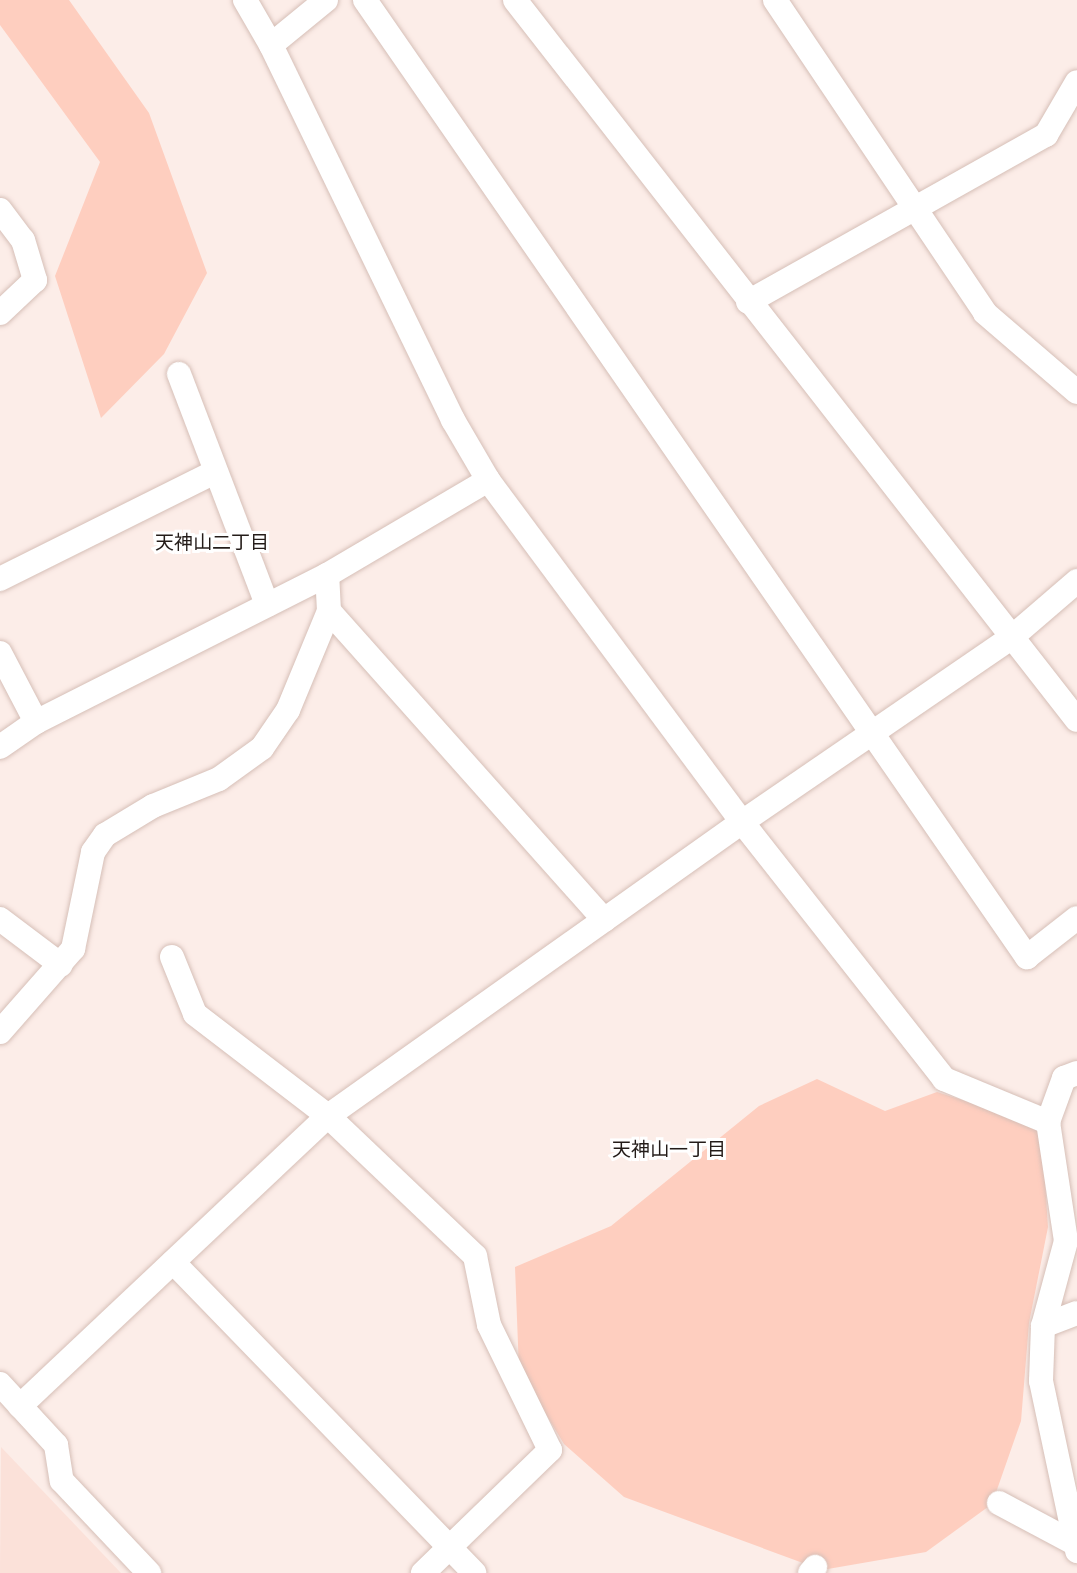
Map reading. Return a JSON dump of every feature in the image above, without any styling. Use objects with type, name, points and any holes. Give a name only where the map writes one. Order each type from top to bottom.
[{"type":"street","points":[[245,0],[271,45],[488,480],[742,822],[944,1079],[1048,1122]]},
{"type":"street","points":[[271,45],[326,0]]},
{"type":"street","points":[[365,0],[866,731],[1027,957],[1077,918]]},
{"type":"street","points":[[515,0],[748,302],[1077,720]]},
{"type":"street","points":[[775,0],[985,313],[1077,392]]},
{"type":"street","points":[[748,302],[916,211],[1046,135],[1077,82]]},
{"type":"street","points":[[0,210],[23,240],[35,280],[0,313]]},
{"type":"street","points":[[179,374],[213,473],[267,605]]},
{"type":"street","points":[[0,579],[213,473]]},
{"type":"street","points":[[0,747],[36,722],[327,575],[488,480]]},
{"type":"street","points":[[0,1032],[73,948],[93,852],[105,835],[153,806],[219,779],[262,748],[288,710],[329,611],[327,575]]},
{"type":"street","points":[[20,1406],[328,1116],[866,731],[1012,636],[1077,581]]},
{"type":"street","points":[[329,611],[604,920]]},
{"type":"street","points":[[0,653],[36,722]]},
{"type":"street","points":[[0,919],[61,965]]},
{"type":"street","points":[[172,957],[195,1014],[328,1116],[475,1256],[489,1325],[550,1450],[422,1573]]},
{"type":"street","points":[[1074,1546],[1041,1381],[1043,1326],[1066,1241],[1048,1122],[1064,1078],[1077,1073]]},
{"type":"street","points":[[173,1262],[474,1573]]},
{"type":"street","points":[[1043,1326],[1077,1313]]},
{"type":"street","points":[[0,1384],[56,1445],[62,1481],[149,1573]]},
{"type":"street","points":[[999,1503],[1074,1546]]},
{"type":"shaded area","points":[[0,0],[69,0],[149,113],[207,273],[164,354],[101,418],[55,276],[100,162],[0,25]]},
{"type":"shaded area","points":[[817,1079],[885,1111],[937,1092],[1028,1121],[1042,1136],[1048,1227],[1029,1323],[1021,1421],[992,1504],[926,1552],[822,1570],[624,1497],[564,1444],[519,1370],[515,1267],[611,1226],[759,1106]]},
{"type":"shaded area","points":[[1,1447],[121,1573],[0,1573]]},
{"type":"district","name":"天神山二丁目","points":[[212,544]]},
{"type":"district","name":"天神山一丁目","points":[[669,1151]]}]
